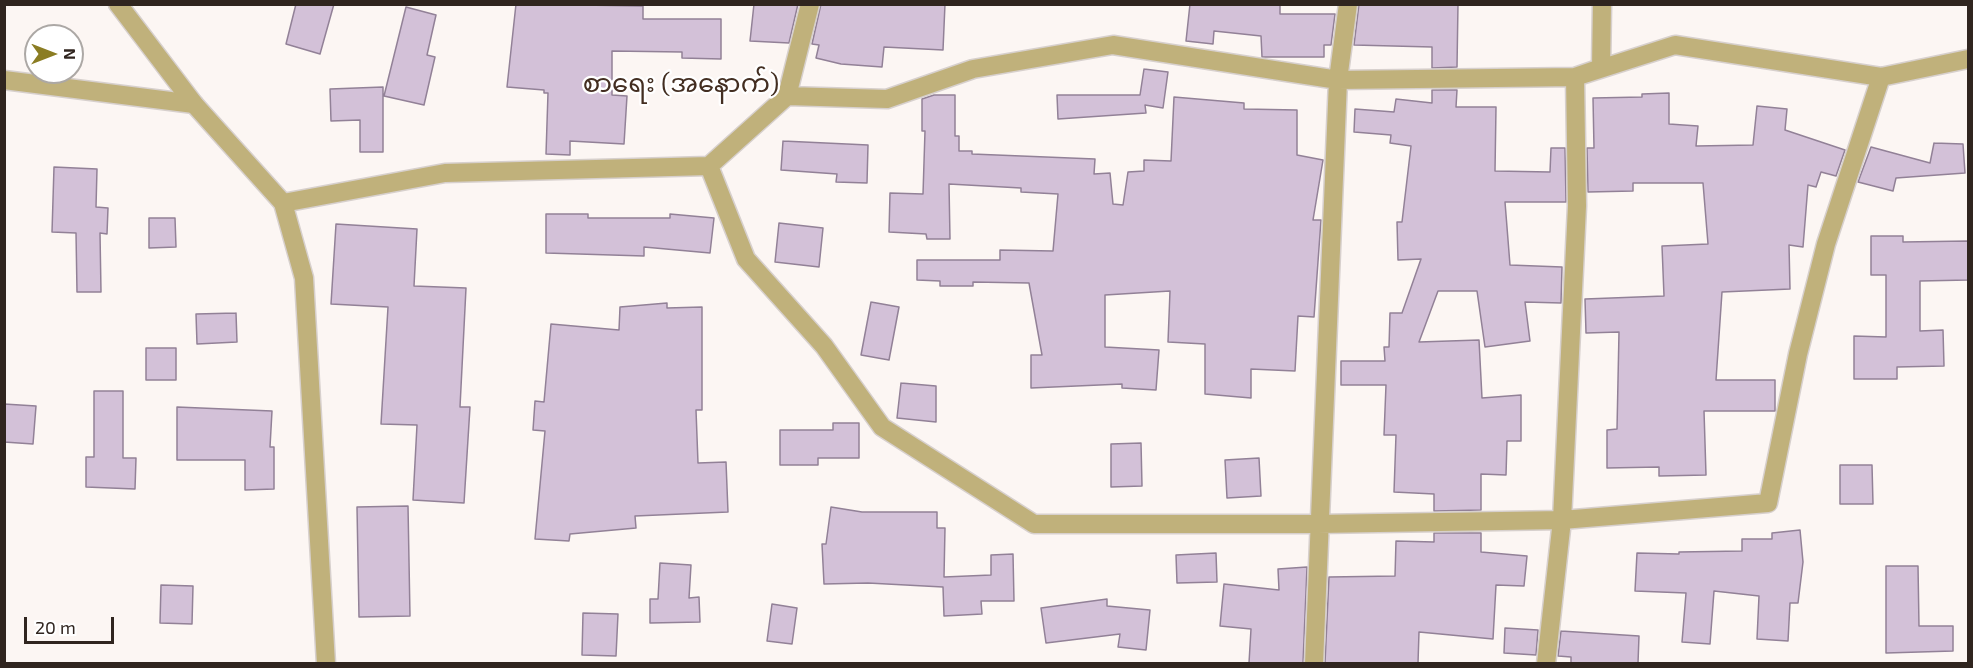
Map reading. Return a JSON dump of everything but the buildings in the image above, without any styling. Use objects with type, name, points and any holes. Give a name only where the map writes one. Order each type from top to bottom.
[{"type":"street","points":[[283,203],[446,173],[709,166],[787,96],[810,4]]},
{"type":"street","points":[[1314,663],[1338,80],[1348,4]]},
{"type":"street","points":[[1575,76],[1600,68],[1602,4]]},
{"type":"street","points":[[122,6],[194,104],[283,203],[304,279],[326,663]]},
{"type":"street","points":[[787,96],[887,99],[973,69],[1113,45],[1338,80],[1575,76],[1675,45],[1881,78],[1968,59]]},
{"type":"street","points":[[1546,663],[1562,520],[1577,206],[1575,76]]},
{"type":"street","points":[[709,166],[746,259],[824,345],[882,427],[1034,524],[1318,524],[1562,520],[1768,503],[1798,354],[1826,244],[1881,78]]},
{"type":"street","points":[[4,80],[194,104]]},
{"type":"district","name":"စာရေး (အနောက်)","points":[[681,83]]}]
